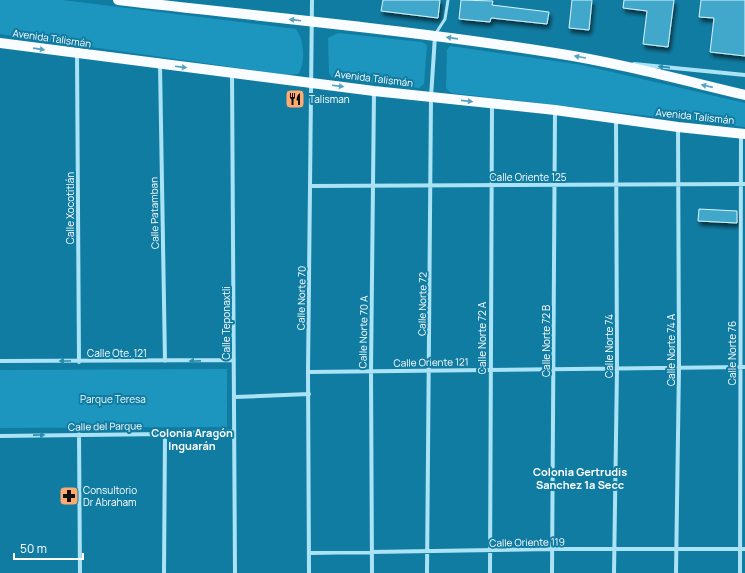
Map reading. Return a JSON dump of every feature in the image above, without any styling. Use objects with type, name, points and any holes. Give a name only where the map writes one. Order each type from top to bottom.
[{"type":"main road","points":[[118,0],[435,36],[600,61],[745,95]]},
{"type":"main road","name":"Avenida Talismán","points":[[0,43],[374,91],[555,110],[678,127],[743,134]]},
{"type":"street","name":"Calle Norte 70","points":[[309,573],[308,372],[312,0]]},
{"type":"street","name":"Calle Norte 72","points":[[427,573],[432,186],[431,97],[435,36]]},
{"type":"street","name":"Calle Xocotitlán","points":[[78,54],[79,362]]},
{"type":"street","points":[[600,61],[745,75]]},
{"type":"street","name":"Calle Patamban","points":[[160,64],[164,361]]},
{"type":"street","name":"Calle Teponaxtli","points":[[232,73],[236,573]]},
{"type":"street","name":"Calle Norte 70 A","points":[[372,573],[371,371],[374,91]]},
{"type":"street","name":"Calle Norte 72 A","points":[[490,573],[492,104]]},
{"type":"street","name":"Calle Norte 72 B","points":[[552,573],[555,110]]},
{"type":"street","name":"Calle Norte 74","points":[[614,573],[617,369],[616,119]]},
{"type":"street","name":"Calle Norte 74 A","points":[[676,573],[680,367],[678,127]]},
{"type":"street","name":"Calle Norte 76","points":[[740,573],[743,549],[743,134]]},
{"type":"street","name":"Calle Oriente 125","points":[[311,186],[373,187],[743,184]]},
{"type":"street","name":"Calle Ote. 121","points":[[0,361],[79,362],[234,360]]},
{"type":"street","name":"Calle Oriente 121","points":[[308,372],[743,367]]},
{"type":"street","points":[[234,397],[309,394]]},
{"type":"street","name":"Calle del Parque","points":[[0,436],[165,434],[234,430]]},
{"type":"street","points":[[79,434],[80,573]]},
{"type":"street","points":[[164,573],[165,434]]},
{"type":"street","name":"Calle Oriente 119","points":[[309,553],[552,549],[743,549]]},
{"type":"lane","points":[[435,36],[445,19],[448,0]]},
{"type":"green space","points":[[0,0],[62,0],[296,29],[301,39],[303,52],[301,70],[298,74],[288,75],[0,34]]},
{"type":"green space","points":[[338,33],[422,42],[427,45],[424,84],[419,88],[332,78],[329,73],[328,38]]},
{"type":"green space","points":[[450,46],[582,65],[745,103],[745,127],[451,93],[446,88],[447,50]]},
{"type":"green space","name":"Parque Teresa","points":[[227,369],[227,427],[0,428],[0,370]]},
{"type":"building","points":[[383,0],[440,0],[438,18],[381,11]]},
{"type":"building","points":[[461,0],[493,1],[492,5],[549,12],[547,24],[491,18],[490,22],[459,19]]},
{"type":"building","points":[[572,0],[592,0],[589,30],[569,28]]},
{"type":"building","points":[[624,0],[674,0],[668,47],[643,44],[647,11],[623,8]]},
{"type":"building","points":[[701,0],[745,0],[745,56],[710,52],[714,18],[699,17]]},
{"type":"building","points":[[699,209],[737,211],[737,223],[698,221]]},
{"type":"place","name":"Talisman","points":[[295,99]]},
{"type":"place","name":"Consultorio Dr Abraham","points":[[69,496]]},
{"type":"district","name":"Colonia Aragón Inguarán","points":[[192,438]]},
{"type":"district","name":"Colonia Gertrudis Sanchez 1a Secc","points":[[580,477]]}]
